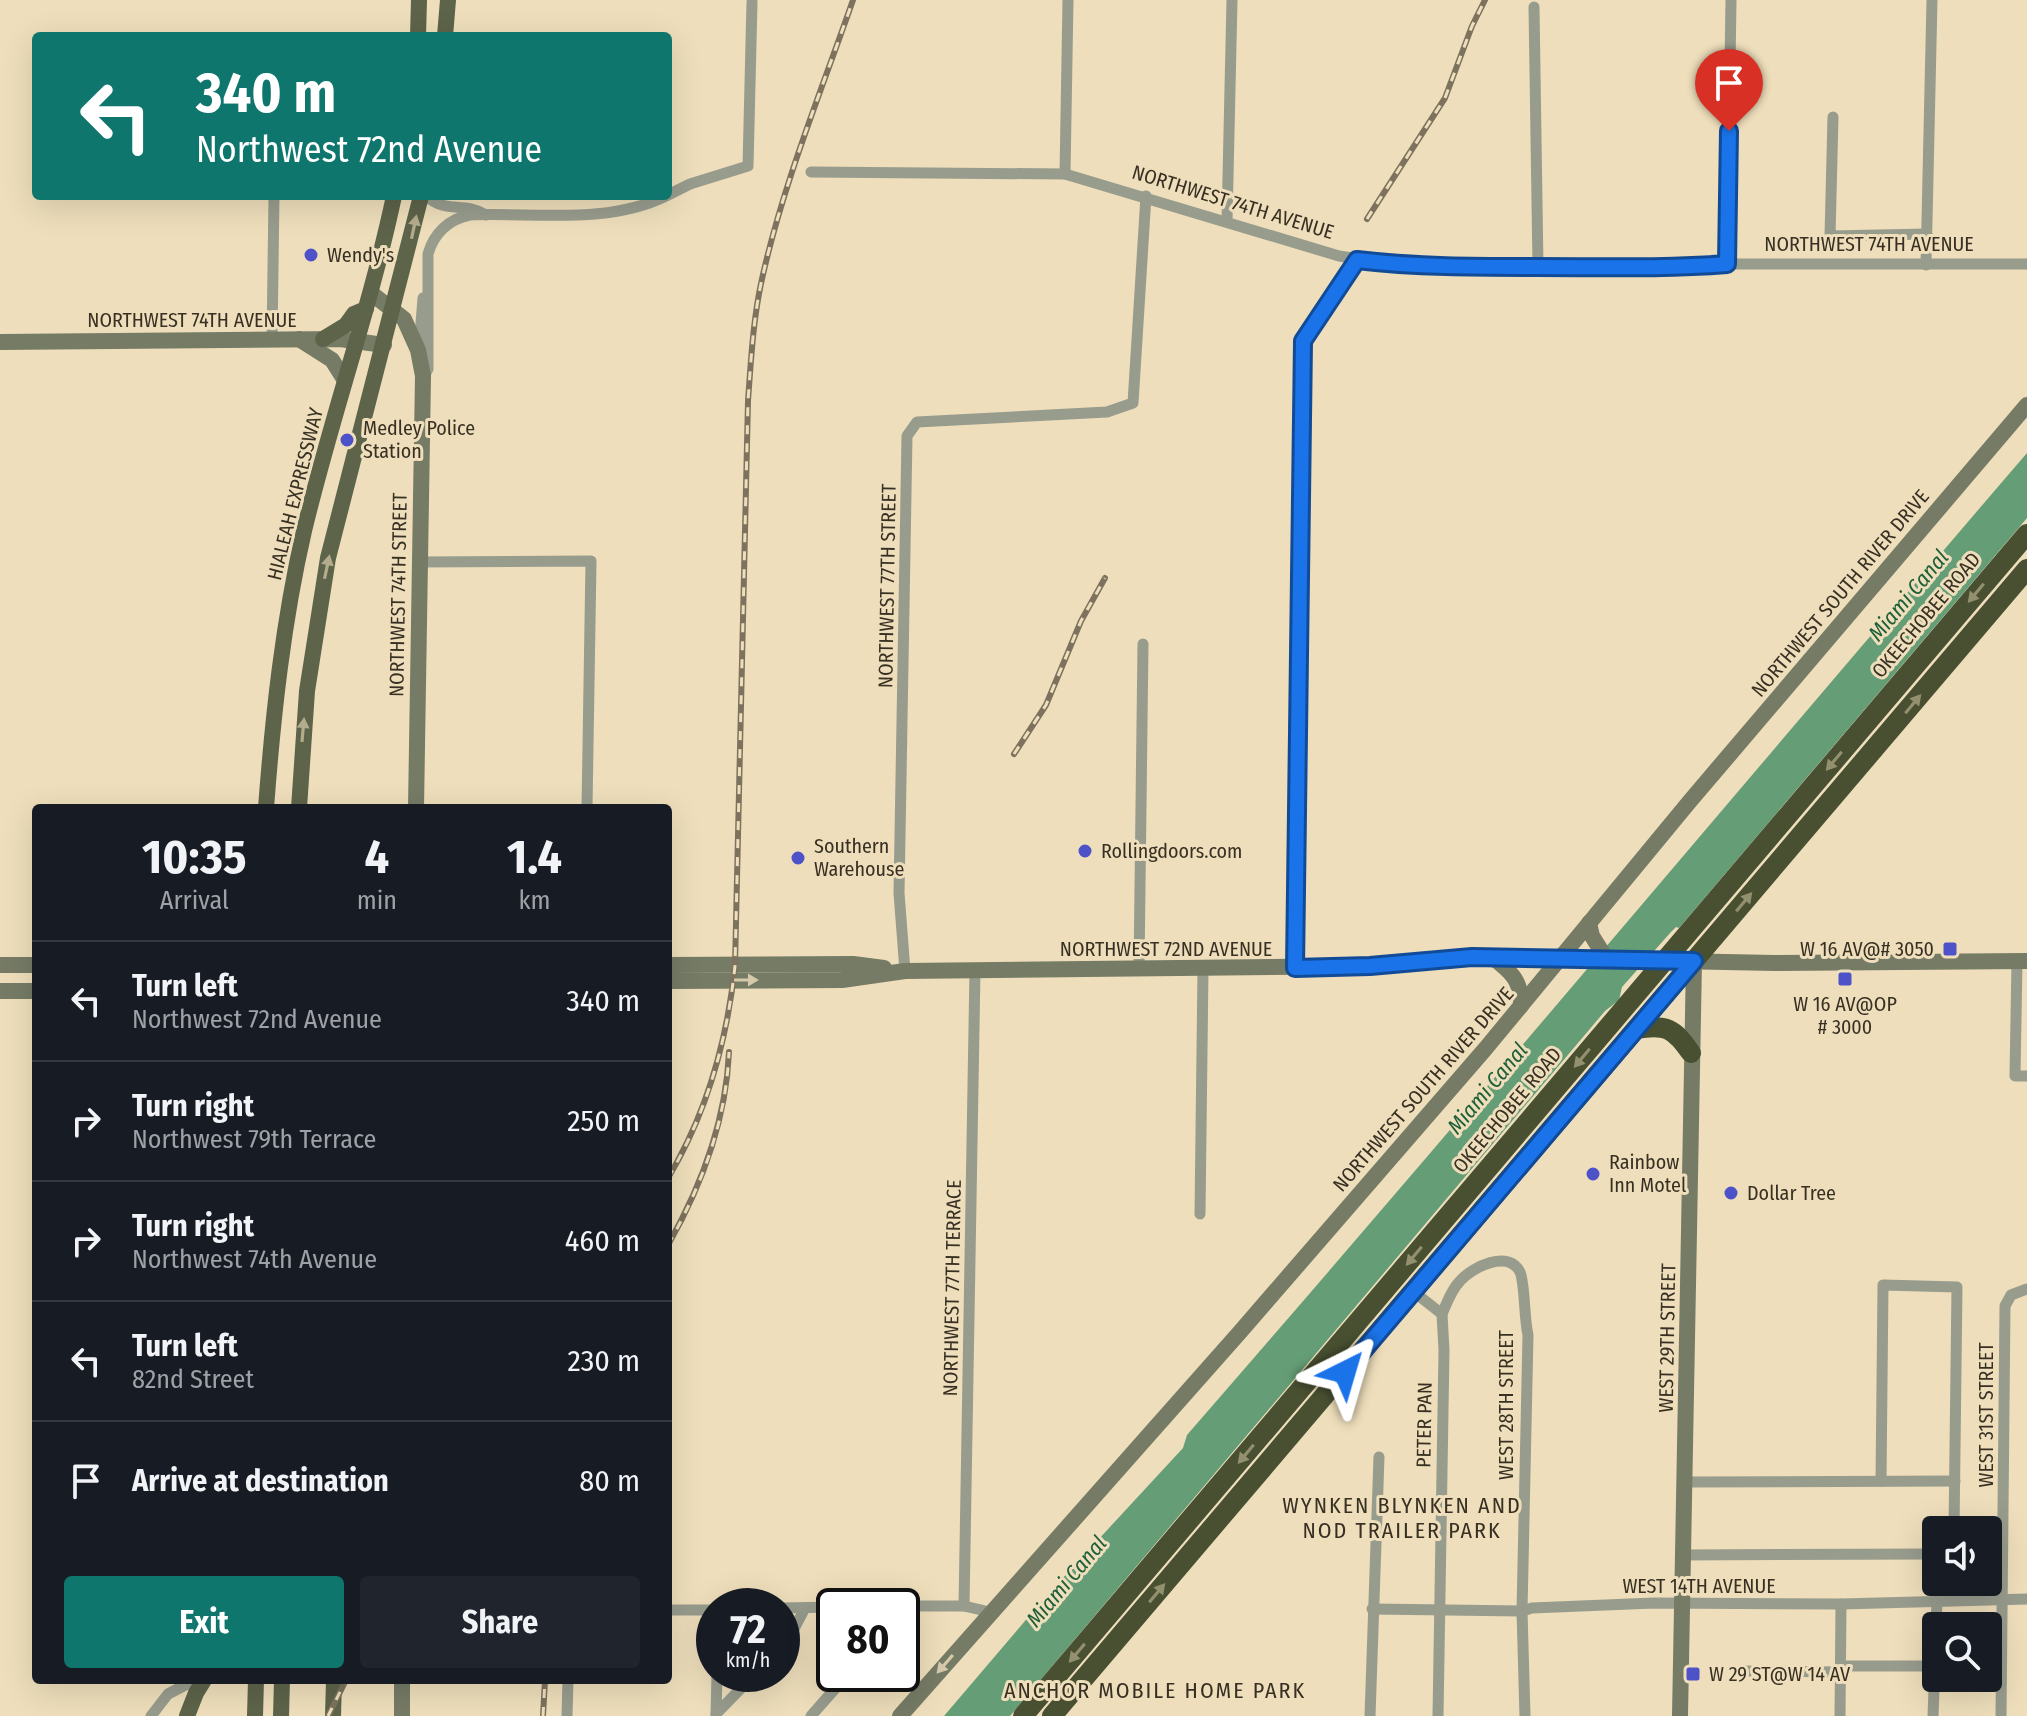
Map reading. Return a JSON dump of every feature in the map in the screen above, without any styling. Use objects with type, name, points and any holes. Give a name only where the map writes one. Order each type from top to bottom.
[{"type":"highway","name":"OKEECHOBEE ROAD","points":[[1023,1716],[1658,960],[2027,534]]},
{"type":"highway","points":[[1052,1716],[2027,569]]},
{"type":"highway","points":[[1636,1029],[1651,1026],[1671,1029],[1691,1053]]},
{"type":"main road","points":[[418,32],[419,0]]},
{"type":"main road","points":[[445,32],[448,0]]},
{"type":"main road","name":"HIALEAH EXPRESSWAY","points":[[266,804],[287,619],[304,532],[393,200]]},
{"type":"main road","points":[[299,804],[305,707],[320,599],[347,480],[422,200]]},
{"type":"main road","points":[[323,339],[346,325],[368,301]]},
{"type":"main road","points":[[187,1716],[202,1684]]},
{"type":"main road","points":[[255,1716],[256,1684]]},
{"type":"main road","points":[[281,1716],[282,1684]]},
{"type":"main road","points":[[333,1716],[334,1684]]},
{"type":"street","points":[[1065,174],[1068,0]]},
{"type":"street","points":[[1227,221],[1232,0]]},
{"type":"street","points":[[1727,264],[1731,0]]},
{"type":"street","points":[[1926,265],[1932,0]]},
{"type":"street","points":[[672,193],[690,184],[748,166],[752,2]]},
{"type":"street","points":[[1534,7],[1538,267]]},
{"type":"street","points":[[1833,117],[1830,236],[1927,234]]},
{"type":"street","name":"NORTHWEST 74TH AVENUE","points":[[811,172],[1065,174],[1357,260],[1408,266],[2027,264]]},
{"type":"street","name":"NORTHWEST 77TH STREET","points":[[905,971],[899,893],[907,436],[917,422],[1107,412],[1133,403],[1146,196]]},
{"type":"street","points":[[272,340],[274,200]]},
{"type":"street","points":[[430,200],[441,206],[472,207],[487,215],[599,213],[646,206],[659,200]]},
{"type":"street","name":"NORTHWEST 74TH STREET","points":[[419,366],[428,369],[430,249],[440,230],[461,217],[487,215]]},
{"type":"street","points":[[1295,968],[1303,341],[1357,260]]},
{"type":"street","name":"NORTHWEST 74TH STREET","points":[[416,804],[419,366],[423,297],[427,290]]},
{"type":"street","points":[[368,301],[393,312],[407,353],[419,366]]},
{"type":"street","points":[[299,339],[332,360],[344,379]]},
{"type":"street","name":"NORTHWEST 74TH AVENUE","points":[[0,342],[323,339],[384,345]]},
{"type":"street","name":"NORTHWEST SOUTH RIVER DRIVE","points":[[900,1716],[1250,1321],[1559,960],[1591,930],[2027,405]]},
{"type":"street","points":[[419,562],[591,561],[587,804]]},
{"type":"street","points":[[1139,969],[1143,644]]},
{"type":"street","points":[[1591,930],[1607,960]]},
{"type":"street","points":[[1492,957],[1516,978],[1521,991],[1521,1006]]},
{"type":"street","name":"NORTHWEST 72ND AVENUE","points":[[672,981],[842,980],[905,971],[1370,966],[1492,957],[1559,960],[2022,961]]},
{"type":"street","name":"WEST 29TH STREET","points":[[1680,1716],[1694,961]]},
{"type":"street","points":[[2021,1076],[2022,961]]},
{"type":"street","name":"NORTHWEST 72ND AVENUE","points":[[672,965],[853,964],[905,971]]},
{"type":"street","points":[[0,965],[32,965]]},
{"type":"street","points":[[1200,1214],[1203,969]]},
{"type":"street","name":"NORTHWEST 77TH TERRACE","points":[[964,1606],[975,970]]},
{"type":"street","points":[[0,991],[31,988]]},
{"type":"street","name":"WEST 28TH STREET","points":[[1442,1314],[1461,1278],[1489,1263],[1514,1265],[1520,1273],[1528,1335],[1522,1611],[1525,1716]]},
{"type":"street","points":[[1881,1481],[1883,1285],[1957,1287],[1954,1516]]},
{"type":"street","name":"WEST 31ST STREET","points":[[2001,1716],[2005,1306],[2011,1295],[2027,1289]]},
{"type":"street","points":[[1414,1292],[1442,1314]]},
{"type":"street","name":"PETER PAN","points":[[1438,1716],[1442,1314]]},
{"type":"street","points":[[1370,1716],[1379,1457]]},
{"type":"street","points":[[1684,1482],[1955,1481]]},
{"type":"street","points":[[1682,1555],[1922,1554]]},
{"type":"street","name":"WEST 14TH AVENUE","points":[[1372,1609],[1522,1611],[1532,1608],[1682,1603],[1841,1604],[2027,1599]]},
{"type":"street","points":[[1937,1601],[1937,1612]]},
{"type":"street","points":[[1840,1716],[1841,1604]]},
{"type":"street","points":[[920,1606],[964,1606],[990,1612]]},
{"type":"street","points":[[800,1608],[816,1608]]},
{"type":"street","points":[[800,1618],[805,1608]]},
{"type":"street","points":[[672,1610],[696,1610]]},
{"type":"street","points":[[1741,1671],[1922,1666]]},
{"type":"street","points":[[151,1716],[168,1694],[187,1684]]},
{"type":"street","points":[[402,1684],[402,1716]]},
{"type":"street","points":[[567,1716],[568,1684]]},
{"type":"street","points":[[716,1715],[717,1692]]},
{"type":"street","points":[[716,1715],[738,1692]]},
{"type":"street","points":[[811,1716],[832,1692]]},
{"type":"street","points":[[1933,1716],[1934,1692]]},
{"type":"water","name":"Miami Canal","points":[[2027,453],[2027,518],[1679,928],[1671,932],[1622,987],[1619,1000],[1605,1011],[1010,1716],[944,1716],[1048,1594],[1183,1448],[1187,1435]]},
{"type":"railway","points":[[672,1171],[694,1128],[713,1076],[727,1022],[735,966],[748,401],[756,309],[781,208],[853,0]]},
{"type":"railway","points":[[1367,219],[1445,98],[1485,0]]},
{"type":"railway","points":[[1014,754],[1046,705],[1081,621],[1105,578]]},
{"type":"railway","points":[[672,1237],[710,1152],[723,1103],[729,1052]]},
{"type":"railway","points":[[328,1716],[344,1684]]},
{"type":"railway","points":[[543,1716],[545,1684]]},
{"type":"place","name":"Wendy's","points":[[311,255]]},
{"type":"place","name":"Medley Police Station","points":[[347,440]]},
{"type":"place","name":"Rollingdoors.com","points":[[1085,851]]},
{"type":"place","name":"Southern Warehouse","points":[[798,858]]},
{"type":"place","name":"W 16 AV@# 3050","points":[[1950,949]]},
{"type":"place","name":"W 16 AV@OP # 3000","points":[[1845,979]]},
{"type":"place","name":"Rainbow Inn Motel","points":[[1593,1174]]},
{"type":"place","name":"Dollar Tree","points":[[1731,1193]]},
{"type":"place","name":"W 29 ST@W 14 AV","points":[[1693,1674]]},
{"type":"district","name":"WYNKEN BLYNKEN AND NOD TRAILER PARK","points":[[1402,1518]]},
{"type":"district","name":"ANCHOR MOBILE HOME PARK","points":[[1155,1690]]},
{"type":"route","points":[[1345,1372],[1694,961],[1472,957],[1370,966],[1295,968],[1303,341],[1357,260],[1408,266],[1679,267],[1727,264],[1729,131]]}]
